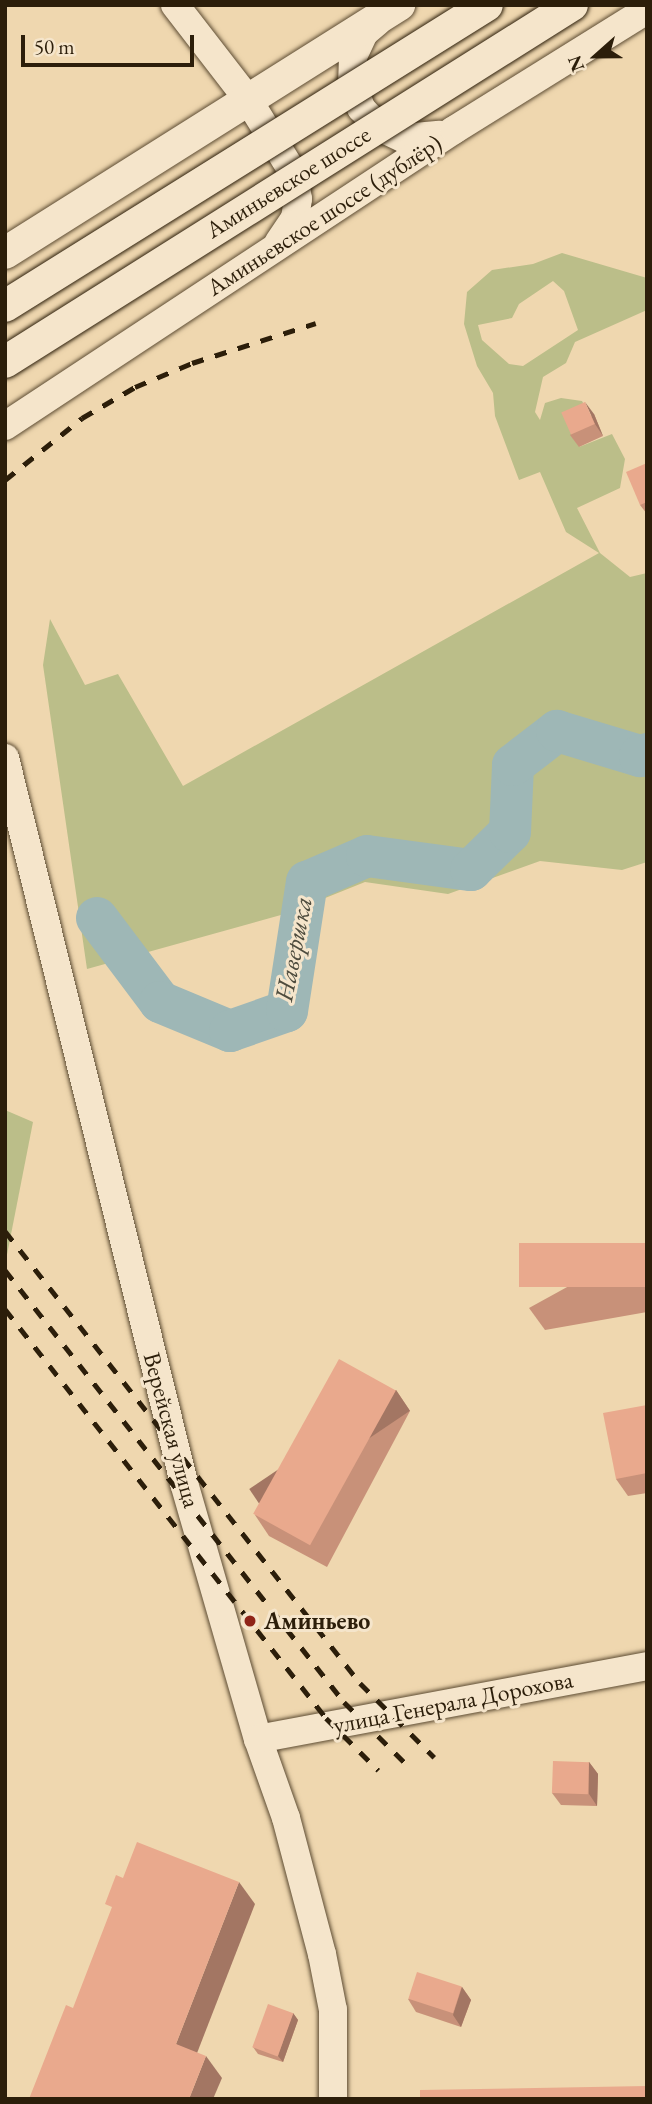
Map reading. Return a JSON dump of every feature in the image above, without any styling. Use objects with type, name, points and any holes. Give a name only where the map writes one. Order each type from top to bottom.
[{"type":"main road","name":"Аминьевское шоссе","points":[[5,306],[487,5]]},
{"type":"main road","name":"Аминьевское шоссе","points":[[5,362],[572,5]]},
{"type":"main road","points":[[5,253],[247,98],[392,10]]},
{"type":"street","points":[[175,5],[247,98],[294,174],[298,199],[295,218],[276,246]]},
{"type":"street","points":[[392,10],[364,33],[353,57],[352,83],[361,108],[379,127],[403,138],[429,139],[454,130]]},
{"type":"street","name":"Аминьевское шоссе (дублёр)","points":[[6,425],[454,130],[647,10]]},
{"type":"street","name":"Верейская улица","points":[[5,758],[181,1469],[258,1739],[286,1818],[322,1954],[332,2010],[333,2099]]},
{"type":"street","name":"улица Генерала Дорохова","points":[[258,1739],[647,1666]]},
{"type":"green space","points":[[562,253],[647,278],[647,310],[575,342],[566,363],[543,377],[535,412],[540,420],[545,403],[561,398],[582,401],[590,416],[579,447],[612,434],[625,459],[620,488],[577,508],[600,553],[630,577],[647,573],[647,862],[622,870],[540,861],[448,894],[365,882],[288,913],[87,969],[43,665],[50,619],[85,685],[118,674],[183,786],[599,553],[566,532],[540,472],[519,480],[495,416],[493,393],[477,366],[464,324],[467,292],[492,270],[533,264]],"holes":[[[553,281],[564,291],[578,330],[523,366],[509,364],[482,340],[478,325],[512,318],[519,304]]]},
{"type":"green space","points":[[5,1110],[33,1122],[5,1265]]},
{"type":"building","points":[[585,402],[595,424],[571,435],[561,413]]},
{"type":"building","points":[[647,463],[647,502],[640,505],[626,472]]},
{"type":"building","points":[[519,1243],[647,1243],[647,1287],[519,1287]]},
{"type":"building","points":[[339,1359],[396,1391],[310,1545],[253,1514]]},
{"type":"building","points":[[647,1405],[647,1473],[616,1479],[603,1413]]},
{"type":"building","points":[[553,1761],[589,1762],[588,1794],[552,1793]]},
{"type":"building","points":[[137,1842],[239,1882],[176,2044],[206,2056],[189,2099],[29,2099],[66,2005],[73,2008],[112,1907],[105,1904],[116,1875],[123,1878]]},
{"type":"building","points":[[417,1972],[462,1987],[453,2013],[408,1999]]},
{"type":"building","points":[[268,2004],[293,2013],[278,2056],[252,2047]]},
{"type":"building","points":[[647,2086],[647,2099],[420,2099],[420,2090]]},
{"type":"waterway","name":"Навершка","points":[[97,918],[160,1002],[230,1031],[287,1011],[307,882],[367,856],[471,870],[510,832],[513,765],[557,731],[640,756],[647,754]]},
{"type":"railway","points":[[5,480],[82,418],[135,387],[192,363],[316,323]]},
{"type":"railway","points":[[5,1231],[360,1683],[434,1757]]},
{"type":"railway","points":[[5,1270],[344,1702],[404,1762]]},
{"type":"railway","points":[[5,1309],[326,1718],[378,1770]]},
{"type":"place","name":"Аминьево","points":[[250,1621]]}]
